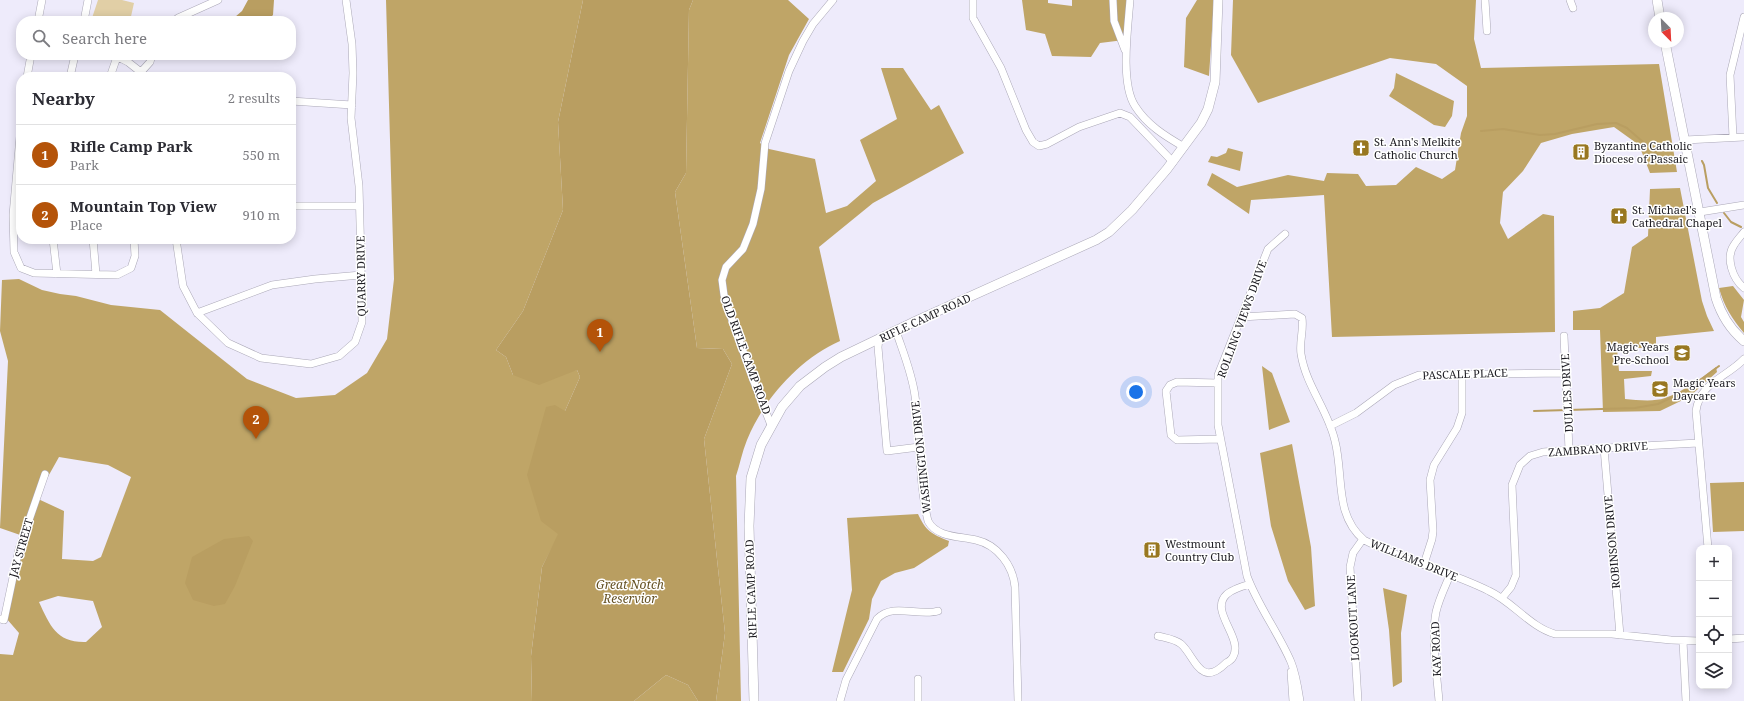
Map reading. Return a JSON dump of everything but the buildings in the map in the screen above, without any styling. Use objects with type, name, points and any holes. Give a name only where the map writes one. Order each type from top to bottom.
[{"type":"street","points":[[39,16],[42,0]]},
{"type":"street","points":[[85,16],[88,0]]},
{"type":"street","points":[[182,16],[218,0]]},
{"type":"street","name":"QUARRY DRIVE","points":[[177,244],[183,286],[197,313],[228,343],[261,358],[311,364],[339,356],[355,342],[362,322],[361,275],[359,206],[351,118],[352,44],[346,0]]},
{"type":"street","name":"OLD RIFLE CAMP ROAD","points":[[772,425],[754,382],[733,323],[724,295],[722,280],[726,267],[743,249],[753,224],[761,189],[765,143],[789,71],[813,24],[833,0]]},
{"type":"street","points":[[973,0],[973,18],[1001,68],[1026,130],[1034,142],[1039,146],[1047,144],[1079,127],[1120,113],[1130,117],[1172,162]]},
{"type":"street","points":[[1113,0],[1114,22],[1127,54]]},
{"type":"street","points":[[1130,0],[1127,54],[1129,93],[1135,106],[1150,124],[1164,136],[1184,147]]},
{"type":"street","name":"RIFLE CAMP ROAD","points":[[754,701],[749,495],[756,456],[782,407],[800,386],[841,357],[1096,240],[1109,232],[1132,210],[1172,162],[1201,123],[1208,109],[1215,82],[1218,0]]},
{"type":"street","points":[[1485,0],[1487,31]]},
{"type":"street","points":[[1570,0],[1573,8]]},
{"type":"street","points":[[1657,0],[1659,12]]},
{"type":"street","points":[[1733,137],[1730,75],[1741,47],[1744,17]]},
{"type":"street","points":[[1666,48],[1700,212],[1713,284],[1720,309],[1726,321],[1744,341]]},
{"type":"street","points":[[28,72],[30,60]]},
{"type":"street","points":[[71,72],[74,60]]},
{"type":"street","points":[[111,72],[115,60]]},
{"type":"street","points":[[122,60],[141,72],[151,60]]},
{"type":"street","points":[[296,102],[352,105]]},
{"type":"street","points":[[1144,132],[1150,124]]},
{"type":"street","points":[[1685,140],[1744,137]]},
{"type":"street","points":[[16,175],[12,215],[14,252],[21,268],[34,273],[117,275],[131,268],[135,256],[134,244]]},
{"type":"street","points":[[1700,212],[1744,205]]},
{"type":"street","points":[[296,206],[359,206]]},
{"type":"street","points":[[1744,232],[1733,246],[1731,252],[1731,266],[1734,277],[1744,288]]},
{"type":"street","name":"ROLLING VIEWS DRIVE","points":[[1284,234],[1268,249],[1218,375],[1218,425],[1246,576],[1291,662],[1298,683],[1300,701]]},
{"type":"street","points":[[54,244],[57,274]]},
{"type":"street","points":[[93,244],[96,274]]},
{"type":"street","points":[[197,313],[272,285],[314,279],[361,275]]},
{"type":"street","name":"WILLIAMS DRIVE","points":[[1241,317],[1295,314],[1302,318],[1304,325],[1300,352],[1304,369],[1330,426],[1335,441],[1346,516],[1357,534],[1363,539],[1371,544],[1487,589],[1502,598],[1538,627],[1549,632],[1556,634],[1620,635],[1696,641]]},
{"type":"street","name":"WASHINGTON DRIVE","points":[[896,331],[912,384],[926,511],[930,526],[943,534],[978,540],[1003,556],[1013,571],[1015,587],[1018,701]]},
{"type":"street","name":"DULLES DRIVE","points":[[1564,336],[1569,450]]},
{"type":"street","points":[[879,339],[878,348],[881,391],[887,451],[919,447]]},
{"type":"street","points":[[1708,545],[1696,411],[1699,397],[1707,387],[1733,369],[1744,359]]},
{"type":"street","points":[[1424,564],[1433,531],[1430,480],[1434,465],[1457,428],[1462,413],[1462,373]]},
{"type":"street","name":"PASCALE PLACE","points":[[1330,426],[1356,413],[1385,390],[1402,381],[1419,375],[1462,373],[1566,373]]},
{"type":"street","points":[[1218,383],[1177,382],[1170,385],[1166,391],[1171,435],[1177,440],[1220,439]]},
{"type":"street","name":"ZAMBRANO DRIVE","points":[[1502,598],[1514,581],[1516,575],[1511,492],[1513,479],[1520,466],[1530,456],[1543,452],[1698,442]]},
{"type":"street","name":"ROBINSON DRIVE","points":[[1604,448],[1620,635]]},
{"type":"street","name":"JAY STREET","points":[[0,620],[4,620],[19,549],[45,474]]},
{"type":"street","name":"LOOKOUT LANE","points":[[1358,701],[1350,567],[1353,553],[1363,539]]},
{"type":"street","name":"KAY ROAD","points":[[1439,701],[1434,634],[1435,617],[1439,602],[1450,575]]},
{"type":"street","points":[[1158,636],[1172,639],[1182,644],[1195,665],[1202,670],[1210,672],[1219,670],[1233,657],[1235,647],[1222,611],[1223,599],[1228,593],[1250,584]]},
{"type":"street","points":[[840,701],[846,680],[877,619],[883,613],[890,611],[927,612],[938,610]]},
{"type":"street","points":[[1732,639],[1744,638]]},
{"type":"street","points":[[1683,641],[1686,701]]},
{"type":"street","name":"ROLLING VIEWS DRIVE","points":[[1291,662],[1294,701]]},
{"type":"street","points":[[918,680],[918,701]]},
{"type":"shaded area","points":[[98,0],[122,0],[134,3],[131,16],[93,16]]},
{"type":"shaded area","points":[[386,0],[583,0],[558,122],[563,210],[523,311],[496,350],[506,357],[513,375],[577,370],[580,377],[565,411],[559,534],[542,567],[531,656],[532,701],[0,701],[0,654],[13,655],[19,633],[6,618],[26,537],[0,528],[8,361],[0,331],[2,280],[19,279],[42,290],[76,296],[111,305],[160,310],[247,379],[296,398],[335,395],[367,373],[387,339],[394,279]],"holes":[[[59,457],[108,465],[131,477],[101,557],[93,561],[62,559],[64,511],[36,498]],[[58,596],[93,601],[102,627],[86,642],[76,642],[61,636],[47,619],[39,602]]]},
{"type":"shaded area","points":[[693,0],[788,0],[809,19],[789,55],[760,143],[769,149],[815,159],[826,213],[847,206],[876,181],[860,140],[897,119],[881,68],[903,68],[931,110],[939,105],[964,153],[873,203],[819,247],[840,341],[810,358],[784,382],[773,396],[754,425],[747,440],[736,476],[741,701],[716,701],[725,633],[704,439],[732,364],[723,349],[697,348],[675,192],[686,173],[689,10]]},
{"type":"shaded area","points":[[1022,0],[1048,0],[1048,3],[1072,6],[1072,0],[1127,0],[1124,40],[1100,43],[1091,57],[1052,56],[1045,34],[1026,30]]},
{"type":"shaded area","points":[[1197,0],[1214,0],[1209,76],[1184,67],[1186,18]]},
{"type":"shaded area","points":[[1233,0],[1476,0],[1474,39],[1481,68],[1659,64],[1677,172],[1650,173],[1639,145],[1614,127],[1572,134],[1541,143],[1523,171],[1503,192],[1500,223],[1508,239],[1543,214],[1554,216],[1555,332],[1332,337],[1324,195],[1251,200],[1249,214],[1207,185],[1212,173],[1237,187],[1288,175],[1324,181],[1327,173],[1358,174],[1366,186],[1396,185],[1416,167],[1442,179],[1455,170],[1461,133],[1467,116],[1467,86],[1436,64],[1390,58],[1258,103],[1231,55]]},
{"type":"shaded area","points":[[1396,73],[1454,101],[1452,116],[1445,127],[1434,125],[1389,96],[1394,88]]},
{"type":"shaded area","points":[[1228,148],[1243,152],[1240,171],[1208,162],[1211,156],[1217,157],[1226,153]]},
{"type":"shaded area","points":[[1680,188],[1702,301],[1714,331],[1656,337],[1656,348],[1617,348],[1619,371],[1652,371],[1651,376],[1624,379],[1625,399],[1651,400],[1665,398],[1685,388],[1716,367],[1717,372],[1689,397],[1660,411],[1603,412],[1600,330],[1573,330],[1573,311],[1600,308],[1624,293],[1632,247],[1648,236],[1650,189]]},
{"type":"shaded area","points":[[1733,286],[1744,300],[1741,317],[1744,322],[1744,333],[1729,312],[1723,301],[1719,288]]},
{"type":"shaded area","points":[[1262,366],[1272,373],[1290,422],[1269,430]]},
{"type":"shaded area","points":[[1292,444],[1311,547],[1315,606],[1305,610],[1288,581],[1271,526],[1260,453]]},
{"type":"shaded area","points":[[1744,482],[1744,531],[1713,532],[1710,483]]},
{"type":"shaded area","points":[[918,514],[930,531],[949,541],[948,546],[914,568],[895,573],[881,581],[872,599],[869,619],[843,672],[832,672],[852,590],[847,518]]},
{"type":"shaded area","points":[[1383,588],[1407,595],[1401,633],[1402,682],[1393,687],[1389,630]]},
{"type":"shaded area","points":[[666,675],[688,685],[698,701],[634,701]]},
{"type":"water","points":[[248,0],[274,0],[272,16],[236,16],[242,11]]},
{"type":"water","name":"Great Notch Reservior","points":[[583,0],[693,0],[689,10],[686,173],[675,192],[697,348],[723,349],[732,364],[704,439],[725,633],[716,701],[698,701],[688,685],[666,675],[634,701],[532,701],[531,656],[542,567],[558,534],[541,521],[527,475],[546,407],[555,405],[565,411],[580,377],[577,370],[539,385],[513,375],[506,357],[496,350],[523,311],[563,210],[558,122]]},
{"type":"water","points":[[249,536],[253,541],[235,586],[225,604],[214,606],[193,600],[185,583],[192,557],[224,539]]},
{"type":"waterway","points":[[1481,131],[1503,129],[1540,135],[1555,134],[1597,124],[1616,123],[1627,128],[1658,155],[1669,161]]},
{"type":"waterway","points":[[1702,161],[1708,188],[1717,203]]},
{"type":"waterway","points":[[1724,213],[1731,222],[1741,227]]},
{"type":"waterway","points":[[1534,411],[1635,408],[1658,404],[1687,390],[1719,366]]},
{"type":"place","name":"St. Ann's Melkite Catholic Church","points":[[1361,148]]},
{"type":"place","name":"Byzantine Catholic Diocese of Passaic","points":[[1581,152]]},
{"type":"place","name":"St. Michael's Cathedral Chapel","points":[[1619,216]]},
{"type":"place","name":"Rifle Camp Park","points":[[600,352]]},
{"type":"place","name":"Magic Years Pre-School","points":[[1682,353]]},
{"type":"place","name":"Magic Years Daycare","points":[[1660,389]]},
{"type":"place","name":"Mountain Top View","points":[[256,439]]},
{"type":"place","name":"Westmount Country Club","points":[[1152,550]]}]
